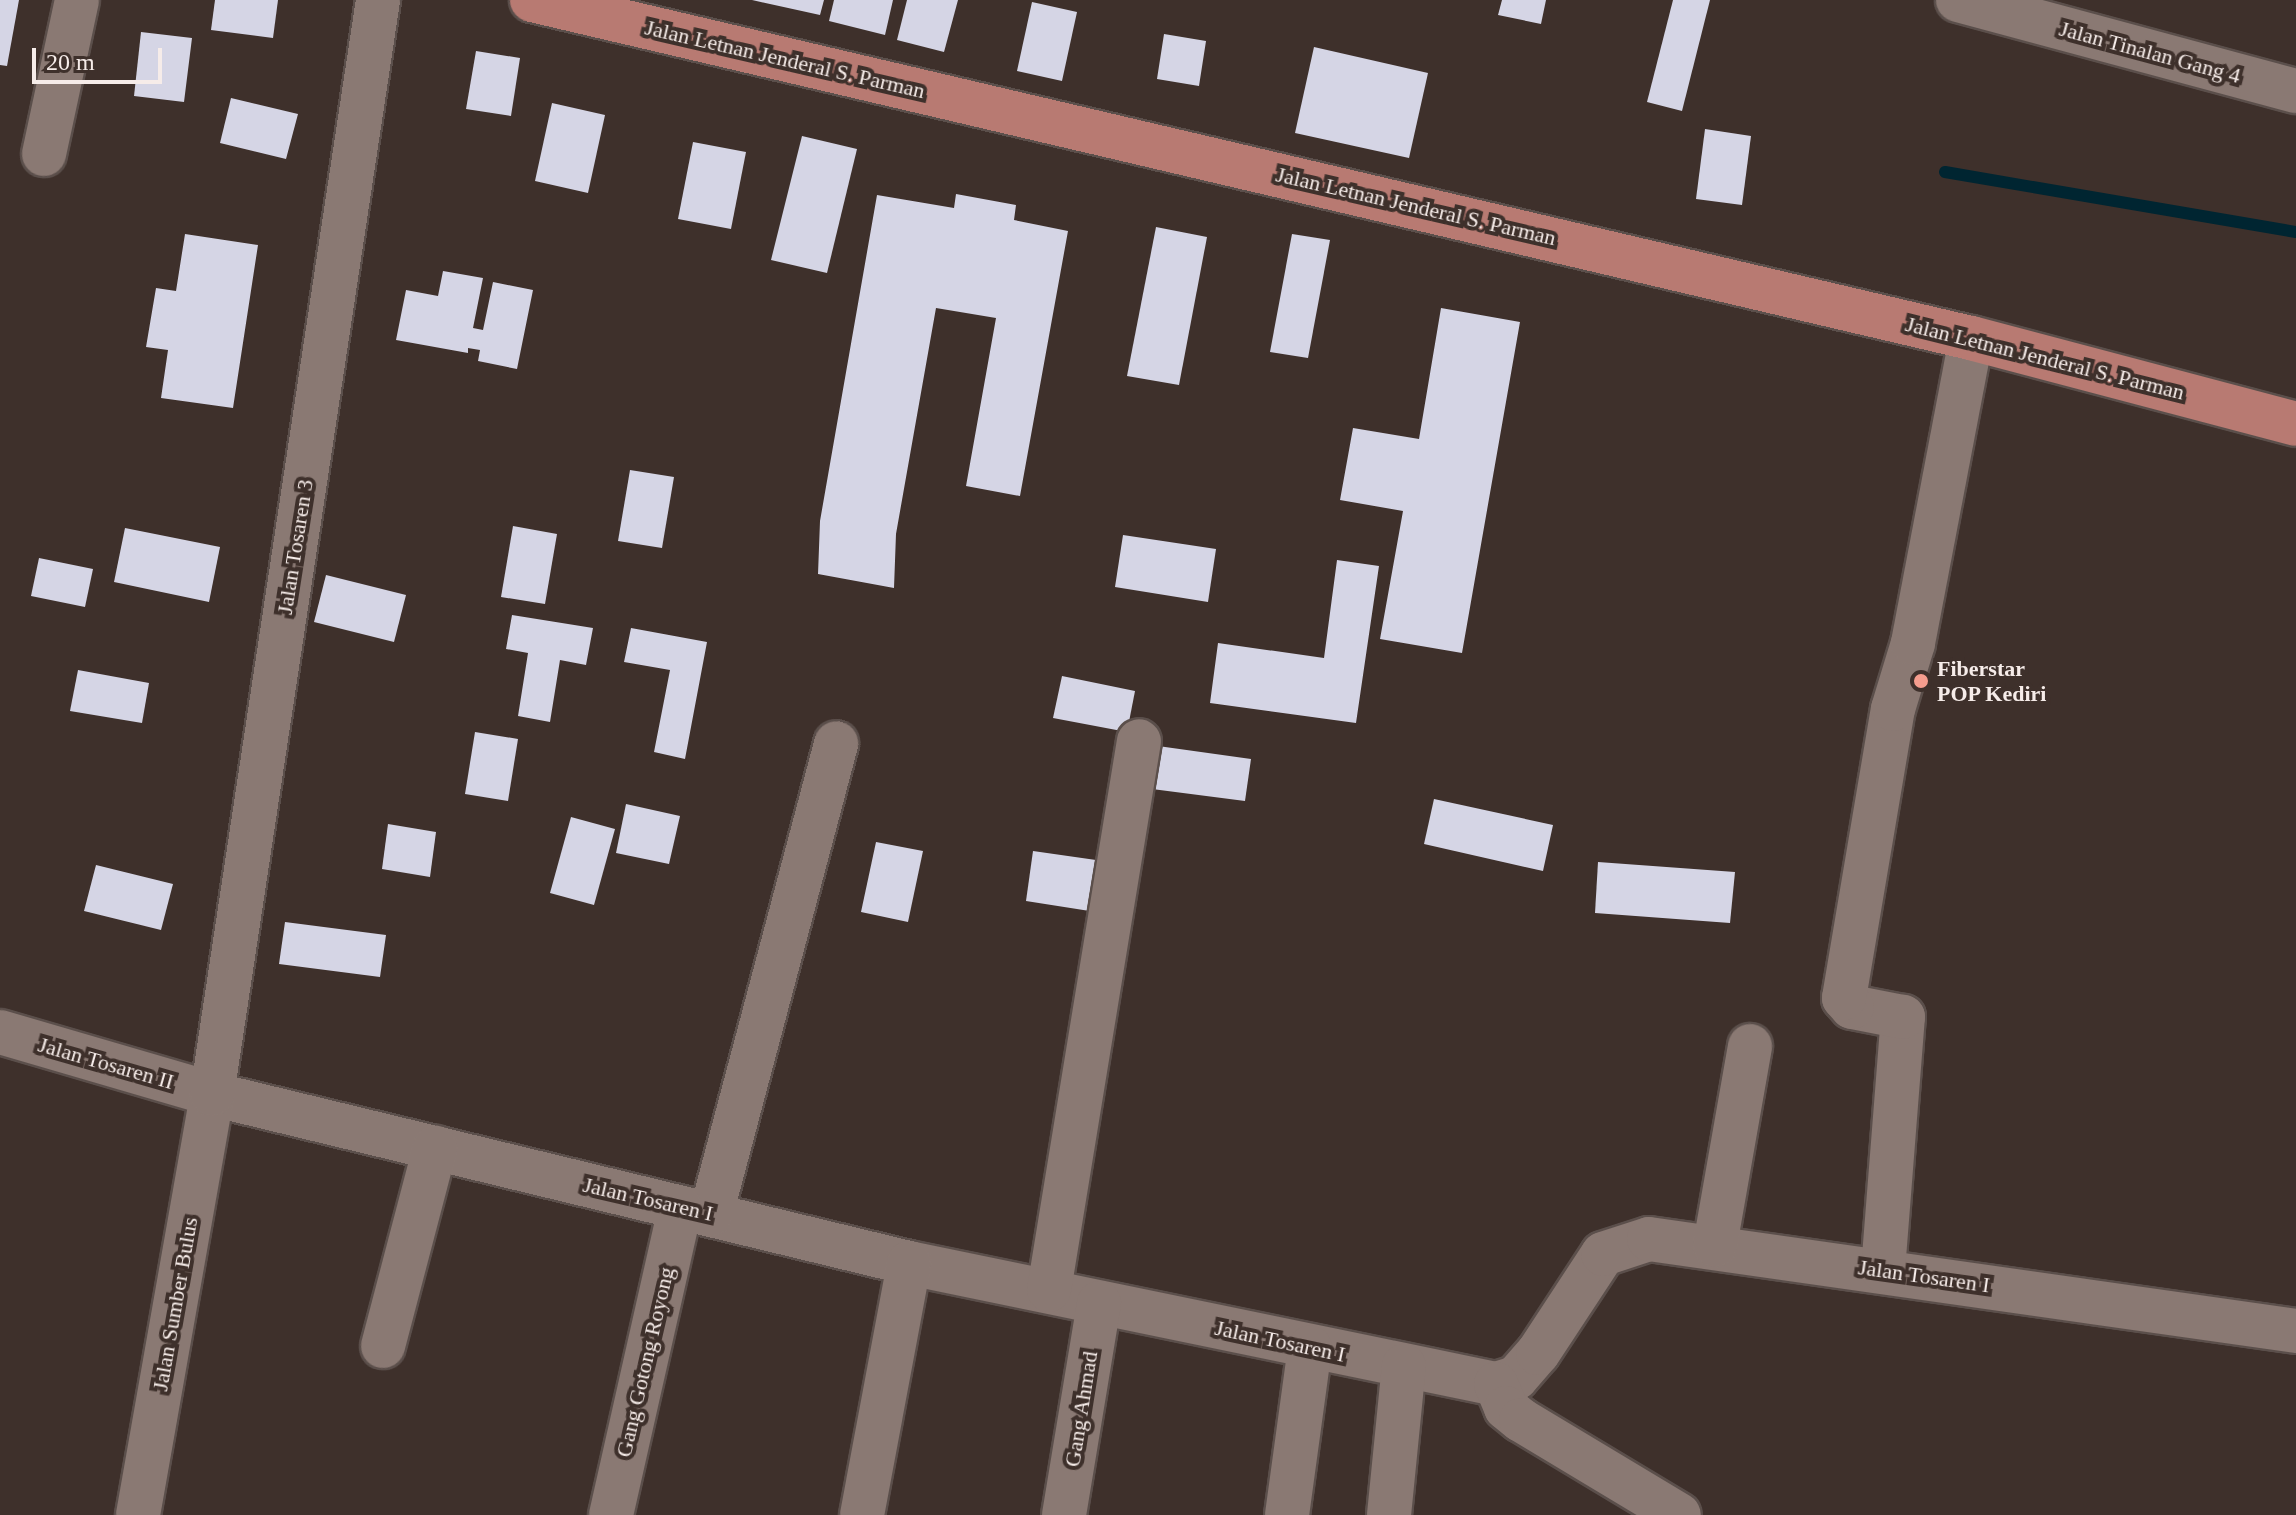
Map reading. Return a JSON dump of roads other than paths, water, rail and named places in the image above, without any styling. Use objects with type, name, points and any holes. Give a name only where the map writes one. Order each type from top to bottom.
[{"type":"main road","name":"Jalan Letnan Jenderal S. Parman","points":[[532,0],[1971,338],[2296,424]]},
{"type":"street","points":[[44,154],[77,0]]},
{"type":"street","name":"Jalan Tosaren 3","points":[[212,1094],[378,0]]},
{"type":"street","name":"Jalan Tinalan Gang 4","points":[[1958,0],[2296,91]]},
{"type":"street","points":[[1883,1270],[1903,1017],[1852,1007],[1844,998],[1893,709],[1913,643],[1971,338]]},
{"type":"street","points":[[1049,1290],[1139,741]]},
{"type":"street","name":"Gang Gotong Royong","points":[[611,1515],[695,1211],[836,743]]},
{"type":"street","name":"Jalan Tosaren II","points":[[0,1032],[212,1094]]},
{"type":"street","points":[[1715,1245],[1750,1046]]},
{"type":"street","name":"Jalan Tosaren I","points":[[212,1094],[909,1263],[1496,1384],[1516,1378],[1527,1366],[1591,1267],[1614,1247],[1649,1239],[1715,1245],[2296,1331]]},
{"type":"street","name":"Jalan Sumber Bulus","points":[[138,1515],[212,1094]]},
{"type":"street","points":[[383,1346],[435,1148]]},
{"type":"street","points":[[862,1515],[909,1263]]},
{"type":"street","name":"Gang Ahmad","points":[[1064,1515],[1099,1303]]},
{"type":"street","points":[[1287,1515],[1310,1348]]},
{"type":"street","points":[[1389,1515],[1404,1366]]},
{"type":"street","points":[[1496,1384],[1506,1408],[1521,1420],[1679,1515]]},
{"type":"waterway","points":[[1945,172],[2296,232]]},
{"type":"place","name":"Fiberstar POP Kediri","points":[[1921,681]]}]
